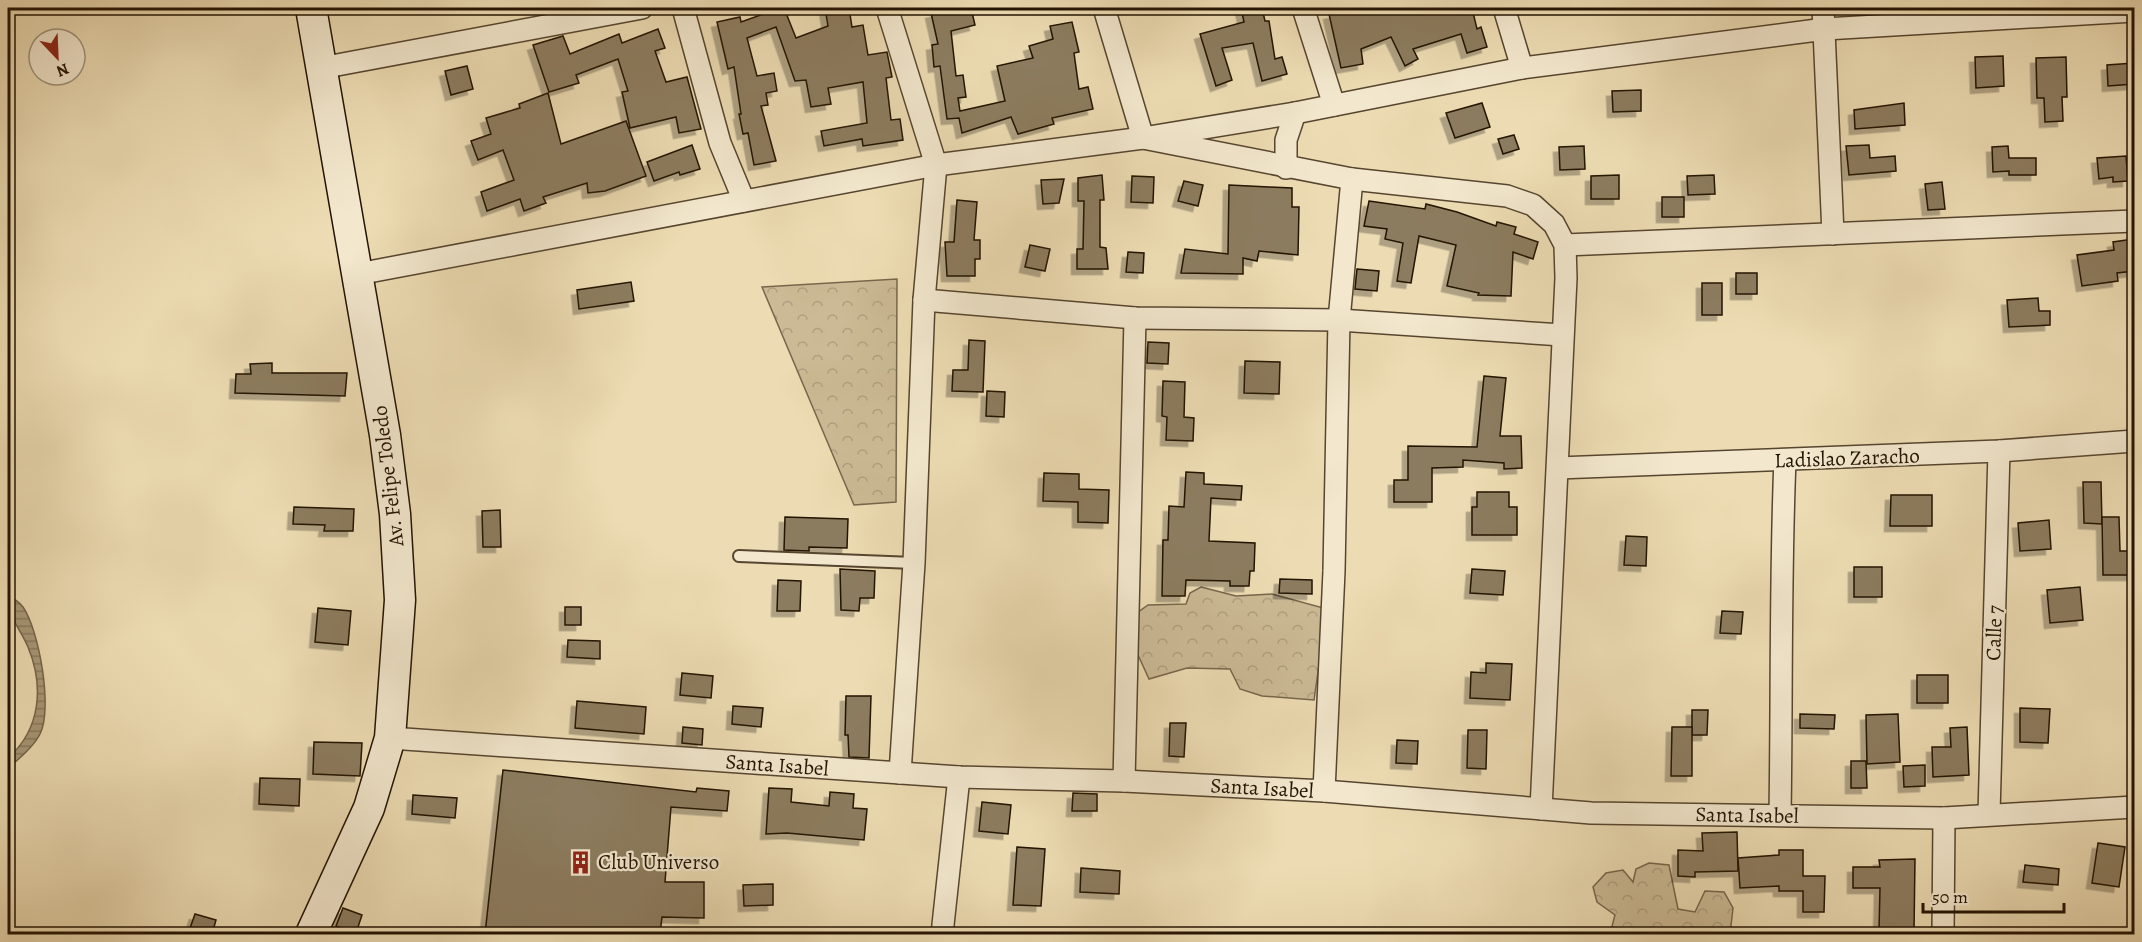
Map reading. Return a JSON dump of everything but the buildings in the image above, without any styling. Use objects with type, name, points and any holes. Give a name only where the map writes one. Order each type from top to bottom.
[{"type":"main road","name":"Av. Felipe Toledo","points":[[311,8],[358,274],[395,514],[400,600],[390,738],[369,808],[311,934]]},
{"type":"street","points":[[683,8],[720,143],[744,201]]},
{"type":"street","points":[[887,8],[936,165],[924,300],[914,564],[900,773]]},
{"type":"street","points":[[1104,8],[1143,138]]},
{"type":"street","points":[[1303,8],[1334,105]]},
{"type":"street","points":[[1503,8],[1521,68]]},
{"type":"street","points":[[1823,8],[1833,234]]},
{"type":"street","points":[[321,68],[628,9]]},
{"type":"street","points":[[358,274],[936,165],[1143,138],[1294,113],[1521,68],[1824,29],[2034,19],[2134,11]]},
{"type":"street","points":[[1286,168],[1286,140],[1294,113]]},
{"type":"street","points":[[1143,138],[1286,168],[1352,179],[1507,196],[1533,205],[1554,224],[1565,245],[1558,468],[1541,808]]},
{"type":"street","points":[[1324,791],[1334,571],[1339,320],[1352,179]]},
{"type":"street","points":[[1565,245],[2134,221]]},
{"type":"street","points":[[924,300],[1135,318],[1339,320],[1562,335]]},
{"type":"street","points":[[1124,781],[1135,318]]},
{"type":"street","name":"Ladislao Zaracho","points":[[1558,468],[1999,451],[2134,441]]},
{"type":"street","name":"Calle 7","points":[[1989,814],[1999,451]]},
{"type":"street","points":[[1780,815],[1784,619],[1782,541],[1785,460]]},
{"type":"street","name":"Santa Isabel","points":[[390,738],[959,777],[1124,781],[1324,791],[1591,813],[1944,818],[2134,807]]},
{"type":"street","points":[[942,934],[959,777]]},
{"type":"street","points":[[1943,934],[1944,818]]},
{"type":"lane","points":[[739,556],[914,564]]},
{"type":"green space","points":[[897,279],[896,502],[854,505],[762,287]]},
{"type":"green space","points":[[1201,587],[1236,596],[1272,594],[1327,609],[1314,700],[1262,696],[1240,689],[1230,669],[1187,668],[1149,679],[1133,644],[1137,613],[1148,605],[1186,604],[1190,593]]},
{"type":"green space","points":[[1649,863],[1669,865],[1678,909],[1695,912],[1705,891],[1724,892],[1733,908],[1730,934],[1610,934],[1615,915],[1597,902],[1593,887],[1606,873],[1623,870],[1633,882],[1636,869]]},
{"type":"shaded area","points":[[8,596],[23,607],[29,618],[39,650],[45,688],[45,706],[44,722],[40,734],[26,752],[8,768],[8,758],[19,747],[33,720],[37,692],[33,662],[12,616]]},
{"type":"place","name":"Club Universo","points":[[580,862]]}]
